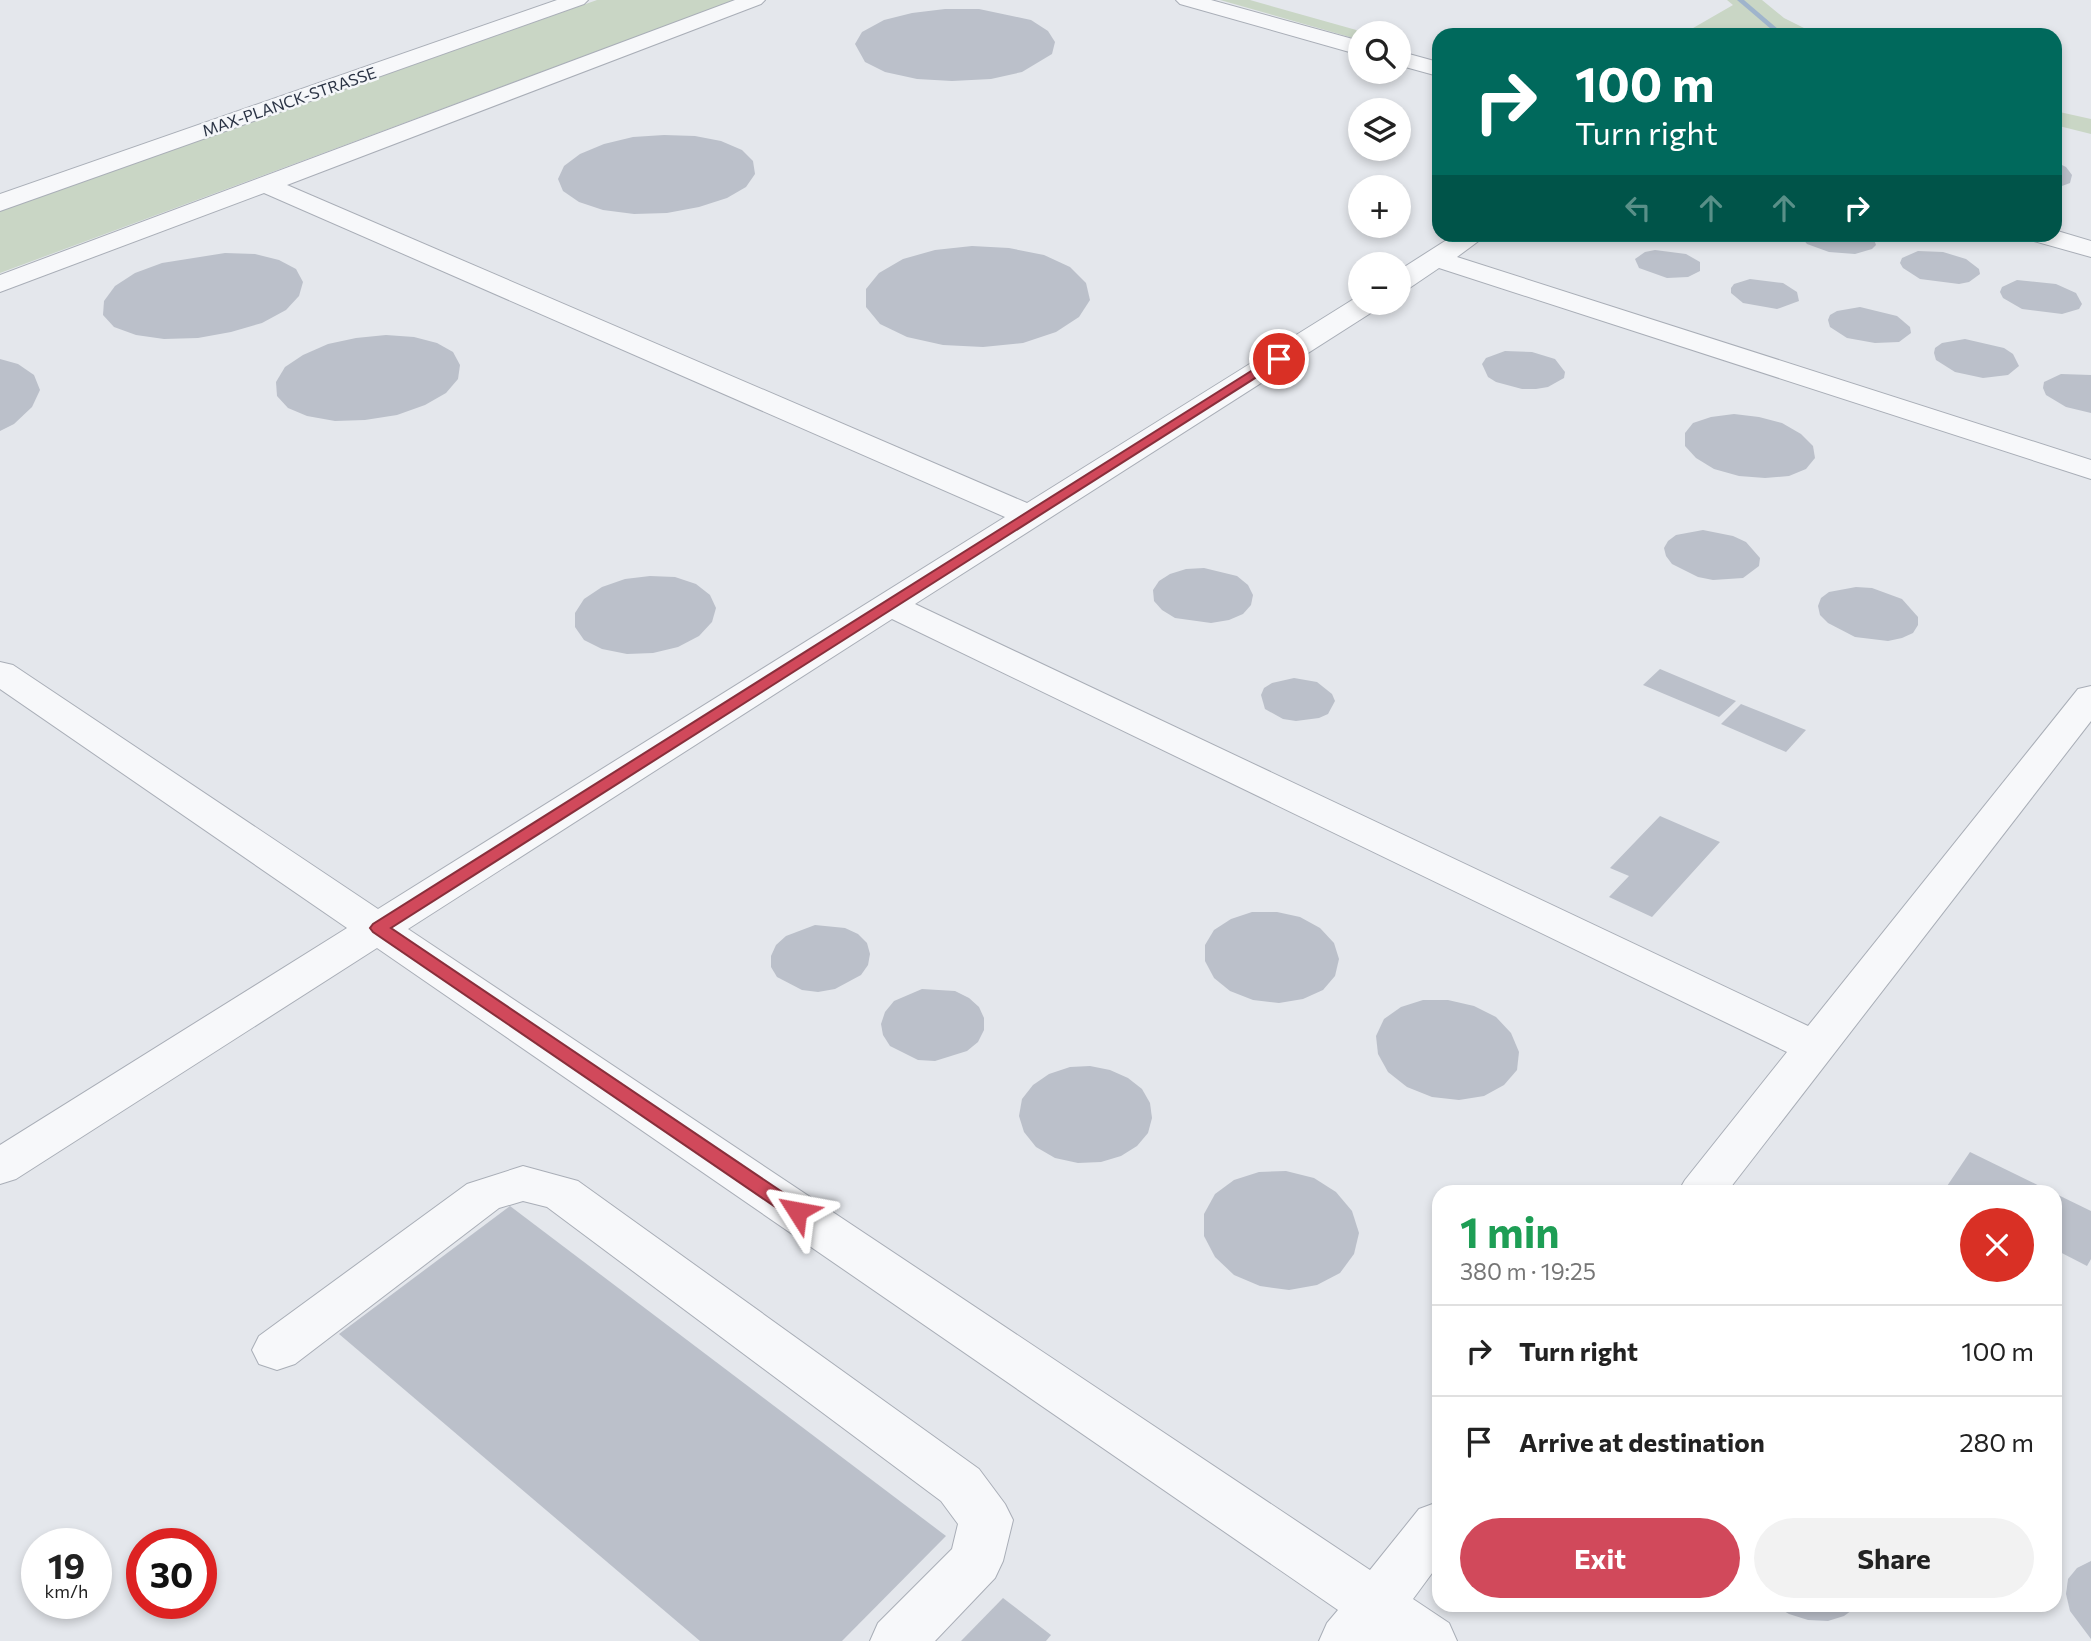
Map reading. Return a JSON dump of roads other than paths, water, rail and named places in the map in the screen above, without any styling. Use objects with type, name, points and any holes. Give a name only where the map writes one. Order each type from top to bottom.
[{"type":"street","name":"MAX-PLANCK-STRASSE","points":[[0,203],[577,0]]},
{"type":"street","points":[[0,284],[754,0]]},
{"type":"street","points":[[1187,0],[1348,45]]},
{"type":"street","points":[[1411,62],[1432,67]]},
{"type":"street","points":[[264,184],[1030,516]]},
{"type":"street","points":[[2062,241],[2091,249]]},
{"type":"street","points":[[1411,275],[1463,242]]},
{"type":"street","points":[[1437,259],[2091,470]]},
{"type":"street","points":[[0,1167],[1348,315]]},
{"type":"street","points":[[890,605],[1815,1047]]},
{"type":"street","points":[[0,673],[379,928],[1361,1623],[1429,1641]]},
{"type":"street","points":[[1707,1185],[2091,697]]},
{"type":"street","points":[[277,1350],[483,1196],[523,1183],[562,1194],[960,1485],[986,1520],[976,1560],[898,1641]]},
{"type":"street","points":[[1361,1623],[1432,1533]]},
{"type":"waterway","points":[[1740,0],[1774,28]]}]
